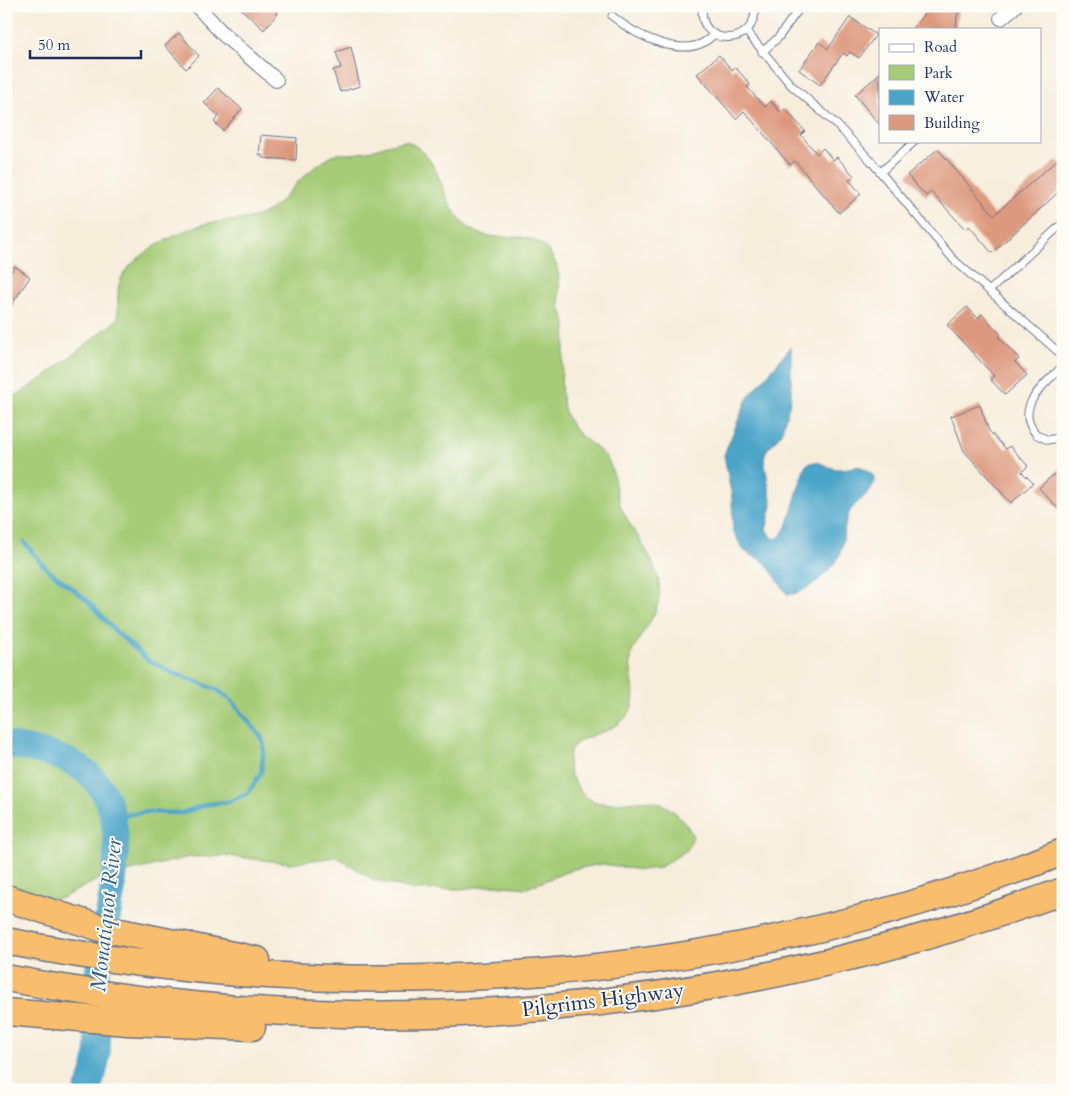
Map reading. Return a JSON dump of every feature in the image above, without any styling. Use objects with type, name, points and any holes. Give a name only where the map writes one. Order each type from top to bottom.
[{"type":"highway","name":"Pilgrims Highway","points":[[444,978],[483,977],[606,966],[686,955],[765,940],[852,920],[923,900],[1063,852]]},
{"type":"highway","name":"Pilgrims Highway","points":[[130,1011],[310,1014],[465,1013],[628,1000],[763,977],[912,941],[1063,891]]},
{"type":"highway","points":[[6,898],[65,918],[138,936],[225,954],[308,968],[444,978]]},
{"type":"highway","points":[[6,941],[61,952],[135,963],[252,975],[309,978],[444,978]]},
{"type":"highway","points":[[6,978],[57,988],[130,1011]]},
{"type":"highway","points":[[6,1012],[54,1017],[130,1011]]},
{"type":"street","points":[[197,6],[223,34],[276,80]]},
{"type":"street","points":[[1001,18],[1015,6]]},
{"type":"lane","points":[[703,6],[703,23],[714,34],[731,38],[746,31],[754,17],[755,6]]},
{"type":"lane","points":[[762,52],[778,38],[800,6]]},
{"type":"lane","points":[[612,16],[645,37],[670,45],[701,44],[714,34]]},
{"type":"lane","points":[[746,31],[791,85],[837,126],[881,172],[945,250],[1063,356]]},
{"type":"lane","points":[[881,172],[914,142]]},
{"type":"lane","points":[[989,291],[1063,223]]},
{"type":"lane","points":[[1063,366],[1031,400],[1028,418],[1037,436],[1048,440],[1063,437]]},
{"type":"green space","points":[[406,141],[419,149],[429,159],[452,208],[472,230],[482,235],[525,238],[536,241],[545,247],[556,264],[559,275],[560,307],[566,327],[561,374],[562,398],[565,410],[572,427],[606,457],[613,475],[621,507],[653,565],[658,577],[659,590],[656,610],[631,657],[634,695],[631,710],[617,725],[586,738],[571,749],[568,759],[570,773],[580,790],[587,797],[595,801],[613,803],[651,801],[671,809],[682,819],[693,837],[687,850],[659,868],[640,870],[603,864],[574,869],[527,888],[494,885],[461,889],[415,890],[374,880],[337,857],[290,863],[227,856],[190,857],[101,878],[62,898],[49,899],[6,884],[6,402],[42,379],[117,320],[118,289],[121,279],[135,261],[159,244],[198,226],[261,215],[277,204],[309,172],[337,153],[355,154]]},
{"type":"water","points":[[791,347],[791,398],[781,434],[766,451],[764,459],[772,505],[766,530],[774,539],[779,538],[788,524],[805,466],[810,463],[818,462],[838,469],[865,468],[874,477],[871,489],[849,513],[837,560],[825,574],[809,587],[794,594],[787,594],[765,562],[744,551],[733,531],[732,497],[724,455],[747,399]]},
{"type":"building","points":[[238,6],[271,6],[278,13],[264,30]]},
{"type":"building","points":[[930,6],[951,6],[959,13],[956,28],[913,28]]},
{"type":"building","points":[[850,17],[876,35],[859,58],[850,52],[847,56],[843,53],[820,85],[799,70],[819,42],[828,49]]},
{"type":"building","points":[[179,33],[199,56],[186,69],[165,46]]},
{"type":"building","points":[[351,47],[360,86],[340,92],[333,70],[341,68],[336,52]]},
{"type":"building","points":[[719,55],[732,70],[735,67],[750,84],[747,87],[765,107],[771,101],[781,113],[785,109],[805,131],[801,135],[817,154],[823,148],[833,160],[837,157],[854,176],[849,180],[861,194],[839,213],[795,161],[790,165],[744,111],[736,119],[697,74]]},
{"type":"building","points":[[879,74],[879,124],[855,95]]},
{"type":"building","points":[[218,88],[242,109],[223,131],[214,122],[219,116],[204,103]]},
{"type":"building","points":[[261,135],[297,138],[296,160],[262,158],[262,155],[259,155]]},
{"type":"building","points":[[938,149],[994,215],[1057,160],[1063,166],[1063,188],[992,253],[969,226],[965,229],[931,192],[926,196],[907,175]]},
{"type":"building","points":[[15,266],[30,277],[6,313],[6,279]]},
{"type":"building","points":[[967,307],[978,318],[982,314],[1001,335],[999,337],[1019,359],[1015,362],[1027,375],[1005,395],[990,379],[994,376],[947,325]]},
{"type":"building","points":[[980,405],[989,431],[1006,449],[1010,446],[1028,466],[1022,472],[1033,483],[1011,503],[964,451],[951,416]]},
{"type":"building","points":[[1063,466],[1063,514],[1039,488]]},
{"type":"waterway","points":[[24,542],[46,568],[86,599],[115,631],[148,660],[173,673],[216,689],[232,701],[262,738],[264,746],[261,773],[248,793],[228,802],[208,804],[182,813],[144,812],[113,817]]},
{"type":"waterway","name":"Monatiquot River","points":[[6,744],[55,756],[82,769],[101,788],[112,813],[116,841],[115,871],[96,985],[97,1061],[87,1090]]}]
